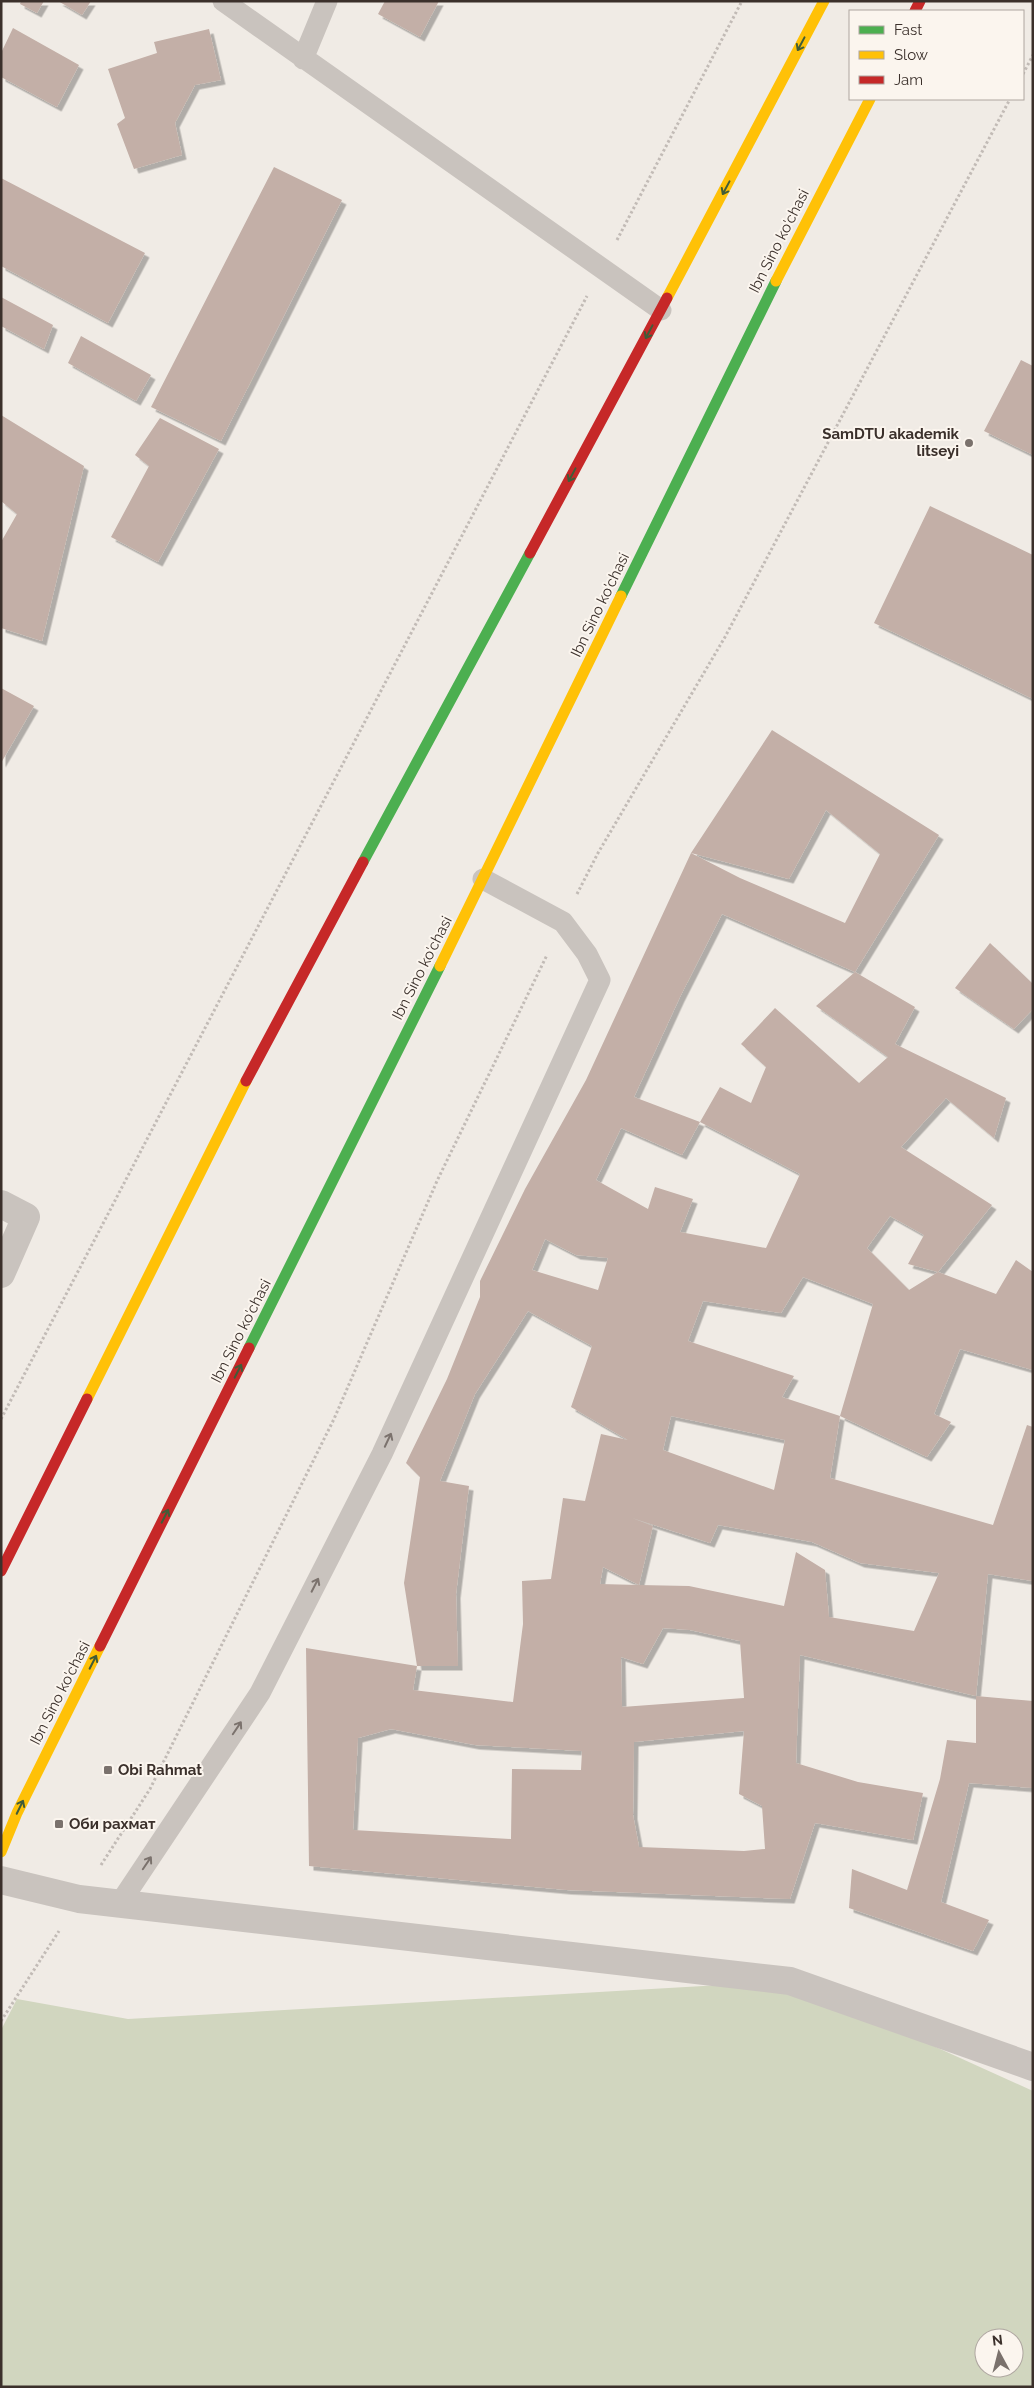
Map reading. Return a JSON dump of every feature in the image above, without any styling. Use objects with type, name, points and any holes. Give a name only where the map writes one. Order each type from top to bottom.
[{"type":"main road","points":[[1,1571],[263,1047],[661,310],[824,1]]},
{"type":"main road","name":"Ibn Sino ko'chasi","points":[[1,1852],[17,1813],[483,879],[757,317],[869,100]]},
{"type":"street","points":[[1,1204],[26,1217],[1,1274]]},
{"type":"street","points":[[1,1880],[79,1899],[790,1981],[1033,2067]]},
{"type":"lane","points":[[223,1],[661,310]]},
{"type":"lane","points":[[303,58],[328,1]]},
{"type":"lane","points":[[120,1903],[260,1693],[382,1454],[600,980],[587,954],[563,922],[483,879]]},
{"type":"path","points":[[1,1418],[742,1]]},
{"type":"path","points":[[1024,72],[1033,55]]},
{"type":"path","points":[[1,2021],[150,1790],[334,1419],[437,1181],[598,853],[725,637],[1009,100]]},
{"type":"green space","points":[[790,1981],[1033,2091],[1033,2387],[1,2387],[1,2030],[17,1999],[128,2019]]},
{"type":"building","points":[[21,1],[44,1],[37,13],[20,4]]},
{"type":"building","points":[[58,1],[91,1],[82,15]]},
{"type":"building","points":[[385,1],[439,1],[420,37],[378,14]]},
{"type":"building","points":[[13,28],[79,65],[57,107],[1,77],[1,53]]},
{"type":"building","points":[[209,29],[221,80],[195,85],[175,123],[182,155],[134,169],[117,124],[125,118],[108,69],[157,53],[154,42]]},
{"type":"building","points":[[274,167],[342,200],[221,441],[151,407]]},
{"type":"building","points":[[1,178],[145,253],[108,323],[1,266]]},
{"type":"building","points":[[1,297],[53,325],[44,349],[1,326]]},
{"type":"building","points":[[81,336],[151,375],[136,401],[68,363]]},
{"type":"building","points":[[1021,360],[1033,366],[1033,455],[984,431]]},
{"type":"building","points":[[1,415],[84,466],[42,641],[1,628],[1,542],[17,514],[1,501]]},
{"type":"building","points":[[160,418],[219,449],[158,562],[111,537],[149,466],[135,455]]},
{"type":"building","points":[[930,506],[1033,555],[1033,699],[874,623]]},
{"type":"building","points":[[1,688],[34,706],[1,763]]},
{"type":"building","points":[[772,730],[939,835],[855,972],[915,1007],[895,1044],[1006,1098],[994,1138],[946,1098],[901,1147],[992,1205],[938,1272],[996,1294],[1016,1260],[1033,1272],[1033,1370],[960,1349],[934,1414],[951,1422],[927,1457],[840,1416],[830,1478],[993,1525],[1027,1425],[1033,1427],[1033,1581],[988,1574],[976,1696],[800,1655],[796,1763],[858,1782],[923,1793],[913,1840],[815,1823],[790,1899],[567,1890],[309,1866],[306,1648],[417,1666],[404,1583],[420,1477],[406,1463],[447,1379],[480,1297],[480,1281],[525,1189],[586,1080],[691,853]],"holes":[[[826,810],[880,854],[845,923],[740,878],[691,853],[789,879]],[[722,914],[855,972],[816,1006],[888,1057],[859,1083],[775,1008],[741,1044],[766,1067],[751,1103],[720,1087],[700,1122],[634,1097],[680,997]],[[700,1122],[800,1174],[766,1248],[680,1232],[693,1199],[655,1187],[648,1209],[596,1180],[621,1128],[682,1155]],[[890,1216],[924,1235],[908,1264],[938,1272],[909,1290],[867,1248]],[[545,1239],[576,1255],[608,1258],[598,1290],[532,1270]],[[803,1277],[873,1304],[840,1416],[782,1397],[794,1376],[688,1341],[703,1301],[781,1313]],[[528,1311],[592,1346],[571,1407],[628,1440],[601,1434],[585,1501],[563,1498],[551,1579],[522,1581],[523,1624],[513,1702],[413,1690],[417,1666],[458,1666],[456,1594],[469,1486],[440,1481],[475,1394]],[[671,1416],[785,1440],[774,1490],[663,1450]],[[632,1518],[710,1543],[718,1525],[812,1542],[860,1563],[939,1573],[914,1631],[829,1617],[825,1570],[796,1552],[784,1606],[689,1586],[639,1585],[653,1526]],[[603,1567],[639,1585],[600,1584]],[[663,1628],[690,1630],[740,1641],[744,1698],[622,1707],[621,1657],[643,1664]],[[391,1729],[475,1745],[582,1751],[581,1770],[512,1769],[511,1839],[353,1830],[358,1738]],[[744,1731],[739,1794],[762,1806],[765,1849],[744,1851],[639,1847],[633,1815],[634,1742]]]},
{"type":"building","points":[[990,943],[1033,984],[1033,1009],[1014,1029],[955,988]]},
{"type":"building","points":[[976,1696],[1033,1701],[1033,1788],[969,1783],[941,1902],[989,1920],[973,1951],[849,1908],[852,1869],[907,1890],[940,1779],[947,1740],[976,1743]]},
{"type":"traffic: fast","points":[[621,596],[776,281]]},
{"type":"traffic: fast","points":[[363,862],[530,553]]},
{"type":"traffic: fast","points":[[249,1348],[440,966]]},
{"type":"traffic: slow","points":[[667,298],[824,1]]},
{"type":"traffic: slow","points":[[776,281],[869,100]]},
{"type":"traffic: slow","points":[[440,966],[621,596]]},
{"type":"traffic: slow","points":[[87,1399],[246,1081]]},
{"type":"traffic: slow","points":[[1,1852],[17,1813],[100,1646]]},
{"type":"traffic: jam","points":[[916,10],[920,1]]},
{"type":"traffic: jam","points":[[530,553],[667,298]]},
{"type":"traffic: jam","points":[[246,1081],[363,862]]},
{"type":"traffic: jam","points":[[100,1646],[249,1348]]},
{"type":"traffic: jam","points":[[1,1571],[87,1399]]},
{"type":"place","name":"SamDTU akademik litseyi","points":[[969,443]]},
{"type":"place","name":"Obi Rahmat","points":[[108,1770]]},
{"type":"place","name":"Оби рахмат","points":[[59,1824]]}]
